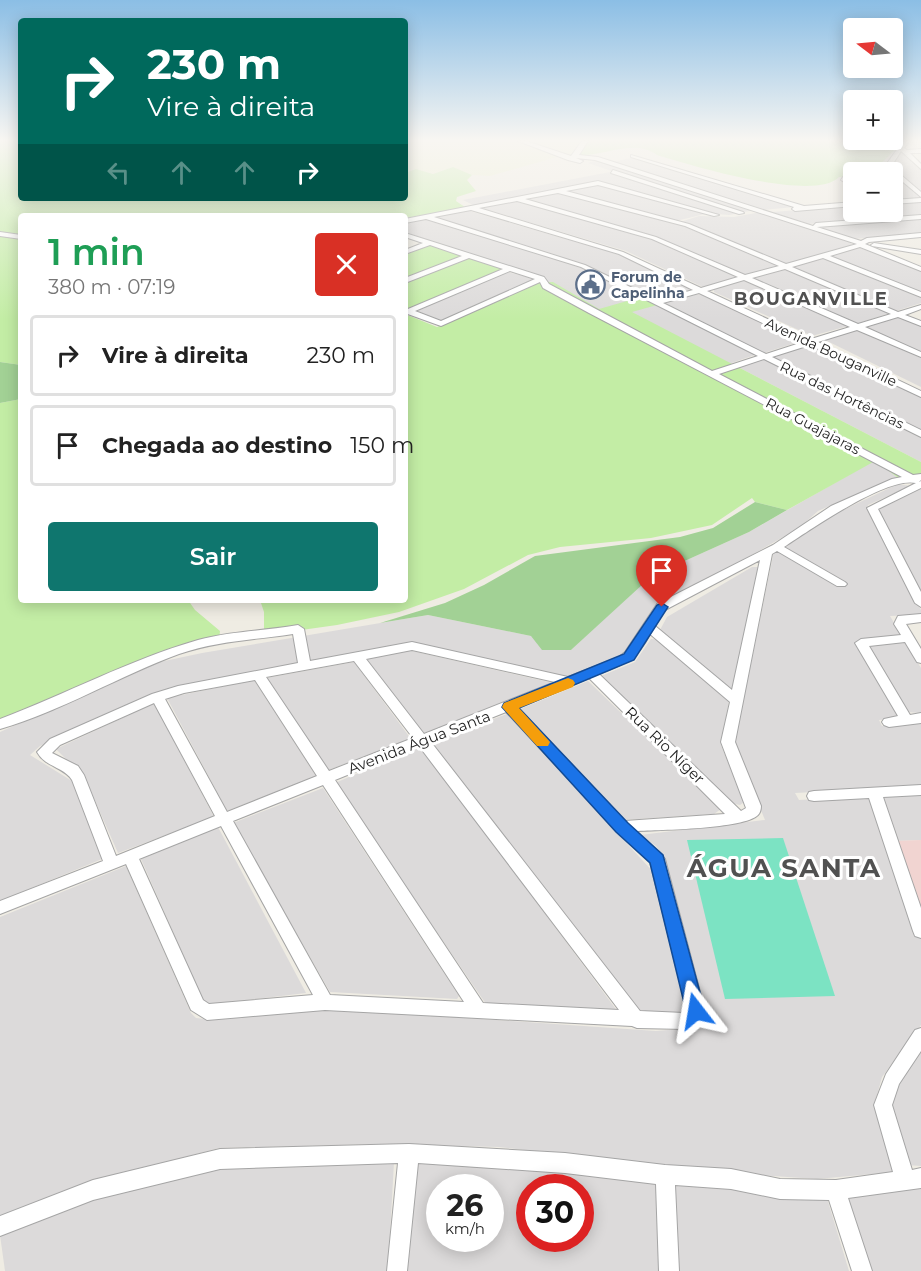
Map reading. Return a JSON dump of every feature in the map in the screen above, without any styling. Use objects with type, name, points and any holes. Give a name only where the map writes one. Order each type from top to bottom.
[{"type":"street","points":[[408,220],[510,200]]},
{"type":"street","points":[[522,200],[654,238],[921,355]]},
{"type":"street","points":[[593,200],[687,225],[921,324]]},
{"type":"street","points":[[662,200],[716,215]]},
{"type":"street","points":[[701,200],[741,213]]},
{"type":"street","points":[[729,200],[861,243],[921,252]]},
{"type":"street","points":[[778,200],[803,208]]},
{"type":"street","points":[[680,221],[692,216],[732,216],[741,213],[843,205]]},
{"type":"street","name":"Avenida Bouganville","points":[[472,208],[621,253],[921,392]]},
{"type":"street","name":"Rua das Hortências","points":[[427,217],[583,266],[921,434]]},
{"type":"street","points":[[808,226],[921,217]]},
{"type":"street","points":[[0,234],[18,237]]},
{"type":"street","points":[[657,302],[856,247],[867,240],[921,235]]},
{"type":"street","name":"Rua Guajajaras","points":[[408,236],[541,279],[546,286],[919,481]]},
{"type":"street","points":[[408,251],[430,243]]},
{"type":"street","points":[[861,243],[863,247],[921,269]]},
{"type":"street","points":[[408,280],[468,256]]},
{"type":"street","points":[[823,256],[921,295]]},
{"type":"street","points":[[408,311],[509,269]]},
{"type":"street","points":[[408,311],[441,324],[541,279]]},
{"type":"street","points":[[713,373],[921,307]]},
{"type":"street","name":"Avenida Água Santa","points":[[0,908],[509,707],[629,657],[662,607],[772,549],[835,508],[896,481],[919,481]]},
{"type":"street","points":[[919,481],[872,508],[921,603]]},
{"type":"street","points":[[622,827],[739,818],[749,813],[754,806],[728,742],[772,549],[841,584]]},
{"type":"street","points":[[921,618],[902,619],[900,624],[921,659]]},
{"type":"street","points":[[649,627],[737,701]]},
{"type":"street","points":[[0,724],[33,713],[124,671],[202,643],[228,637],[298,629],[305,667]]},
{"type":"street","points":[[906,719],[861,643],[908,638]]},
{"type":"street","points":[[111,863],[79,779],[73,770],[46,756],[45,752],[55,742],[157,697],[182,689],[358,657],[404,646],[421,647],[571,682]]},
{"type":"street","points":[[358,657],[637,1020]]},
{"type":"street","name":"Rua Rio Níger","points":[[591,673],[739,818]]},
{"type":"street","points":[[258,675],[477,1009]]},
{"type":"street","points":[[157,697],[325,1002]]},
{"type":"street","points":[[130,856],[197,1005],[207,1012],[325,1002],[686,1021],[696,1011],[657,860],[622,827],[509,707]]},
{"type":"street","points":[[889,722],[921,718]]},
{"type":"street","points":[[814,796],[921,790]]},
{"type":"street","points":[[874,793],[921,931]]},
{"type":"street","points":[[0,1226],[93,1190],[220,1159],[409,1153],[731,1179],[780,1189],[836,1190],[913,1179],[883,1104],[892,1080],[921,1036]]},
{"type":"street","points":[[397,1271],[409,1153]]},
{"type":"street","points":[[665,1175],[669,1271]]},
{"type":"street","points":[[836,1190],[862,1271]]},
{"type":"shaded area","points":[[464,200],[507,200],[479,206]]},
{"type":"shaded area","points":[[584,200],[683,226],[778,266],[744,275],[657,237],[526,201]]},
{"type":"shaded area","points":[[600,200],[656,200],[705,213],[676,221]]},
{"type":"shaded area","points":[[666,200],[724,200],[754,210],[729,215],[716,214]]},
{"type":"shaded area","points":[[733,200],[775,200],[794,207],[763,210]]},
{"type":"shaded area","points":[[515,201],[653,239],[739,277],[703,287],[626,251],[481,208]]},
{"type":"shaded area","points":[[921,201],[921,215],[903,216],[903,202]]},
{"type":"shaded area","points":[[843,207],[843,221],[808,224],[772,212]]},
{"type":"shaded area","points":[[466,210],[618,254],[689,288],[690,291],[657,300],[588,266],[433,218]]},
{"type":"shaded area","points":[[761,212],[849,241],[853,246],[785,264],[680,222],[699,216],[734,217]]},
{"type":"shaded area","points":[[921,218],[921,233],[854,239],[817,227],[903,222],[903,220]]},
{"type":"shaded area","points":[[425,219],[585,268],[755,355],[711,370],[552,288],[543,278],[408,234],[408,222]]},
{"type":"shaded area","points":[[860,248],[921,271],[921,292],[830,256]]},
{"type":"shaded area","points":[[823,258],[921,298],[921,303],[896,311],[792,267]]},
{"type":"shaded area","points":[[786,269],[890,313],[856,324],[752,278]]},
{"type":"shaded area","points":[[507,272],[536,279],[442,322],[418,313],[419,309]]},
{"type":"shaded area","points":[[745,279],[848,326],[812,336],[714,292],[714,289]]},
{"type":"shaded area","points":[[694,294],[704,295],[801,341],[764,353],[663,302]]},
{"type":"shaded area","points":[[898,316],[921,326],[921,353],[862,327]]},
{"type":"shaded area","points":[[857,329],[921,358],[921,387],[825,340]]},
{"type":"shaded area","points":[[807,345],[814,346],[921,397],[921,431],[773,357]]},
{"type":"shaded area","points":[[765,359],[921,438],[921,462],[738,367]]},
{"type":"shaded area","points":[[875,460],[897,477],[818,511],[799,528],[650,613],[645,626],[618,659],[568,677],[409,642],[151,697],[40,746],[30,755],[72,781],[102,859],[0,901],[0,732],[155,663],[428,615],[531,636],[571,650],[642,584],[669,568],[749,532]]},
{"type":"shaded area","points":[[898,484],[910,486],[868,505],[867,508],[921,610],[921,615],[890,616],[902,636],[857,641],[901,718],[879,720],[882,726],[921,721],[921,786],[795,793],[799,800],[870,796],[921,937],[921,1025],[882,1077],[876,1099],[895,1172],[817,1179],[684,1170],[499,1147],[381,1144],[219,1148],[99,1180],[0,1217],[0,917],[126,866],[191,1013],[196,1018],[324,1008],[656,1031],[680,1029],[695,1024],[663,855],[656,846],[640,835],[765,820],[734,746],[774,551],[841,511]]},
{"type":"shaded area","points":[[921,488],[921,595],[876,507]]},
{"type":"shaded area","points":[[752,567],[758,567],[734,688],[730,689],[726,688],[660,630],[667,617]]},
{"type":"shaded area","points":[[651,639],[659,640],[729,701],[721,745],[744,802],[740,805],[731,803],[601,676],[635,662]]},
{"type":"shaded area","points":[[905,642],[921,668],[921,713],[907,712],[866,644]]},
{"type":"shaded area","points":[[408,650],[553,683],[423,735],[364,659]]},
{"type":"shaded area","points":[[354,662],[411,739],[326,771],[266,678]]},
{"type":"shaded area","points":[[254,680],[316,776],[227,811],[167,698]]},
{"type":"shaded area","points":[[588,681],[721,809],[714,814],[623,820],[518,710]]},
{"type":"shaded area","points":[[154,703],[214,817],[118,853],[85,778],[56,749]]},
{"type":"shaded area","points":[[507,714],[657,876],[690,1009],[685,1016],[640,1013],[428,743]]},
{"type":"shaded area","points":[[421,746],[618,1012],[486,1004],[335,783]]},
{"type":"shaded area","points":[[323,788],[459,996],[457,999],[330,992],[233,823]]},
{"type":"shaded area","points":[[921,793],[921,840],[895,841],[879,795]]},
{"type":"shaded area","points":[[218,827],[306,993],[205,1005],[141,859]]},
{"type":"shaded area","points":[[921,840],[921,918],[895,841]]},
{"type":"shaded area","points":[[921,1048],[921,1166],[907,1165],[889,1099]]},
{"type":"shaded area","points":[[412,1161],[581,1174],[516,1174],[516,1252],[594,1252],[594,1175],[659,1180],[660,1271],[406,1271]]},
{"type":"shaded area","points":[[394,1162],[388,1271],[5,1271],[0,1235],[85,1200],[216,1167]]},
{"type":"shaded area","points":[[671,1182],[826,1195],[849,1271],[676,1271]]},
{"type":"shaded area","points":[[921,1188],[921,1271],[870,1271],[844,1196]]},
{"type":"green space","points":[[0,200],[456,200],[465,207],[408,219],[408,213],[18,213],[18,365],[0,362]]},
{"type":"green space","points":[[430,245],[462,256],[408,278],[408,252]]},
{"type":"green space","points":[[468,258],[502,269],[411,308],[408,308],[408,282]]},
{"type":"green space","points":[[538,282],[553,282],[599,309],[641,297],[657,305],[632,312],[921,462],[921,475],[897,477],[875,461],[787,510],[755,502],[752,498],[712,525],[651,538],[560,547],[528,555],[464,589],[399,612],[337,625],[280,633],[264,631],[264,612],[261,603],[408,603],[408,315],[437,327]]},
{"type":"green space","points":[[0,362],[18,365],[18,400],[0,403]]},
{"type":"green space","points":[[18,400],[18,603],[190,603],[220,631],[219,640],[167,652],[0,723],[0,403]]},
{"type":"green space","points":[[755,502],[787,510],[749,532],[669,568],[643,584],[571,650],[542,650],[531,636],[428,615],[380,623],[445,603],[484,585],[535,556],[680,537],[713,528]]},
{"type":"green space","points":[[783,838],[835,996],[725,999],[687,840]]},
{"type":"slow traffic","points":[[542,742],[509,707],[568,683]]},
{"type":"place","name":"Forum de Capelinha","points":[[590,285]]},
{"type":"district","name":"BOUGANVILLE","points":[[811,299]]},
{"type":"district","name":"ÁGUA SANTA","points":[[784,868]]},
{"type":"route","points":[[662,607],[629,657],[509,707],[622,827],[657,860],[696,1011]]}]
